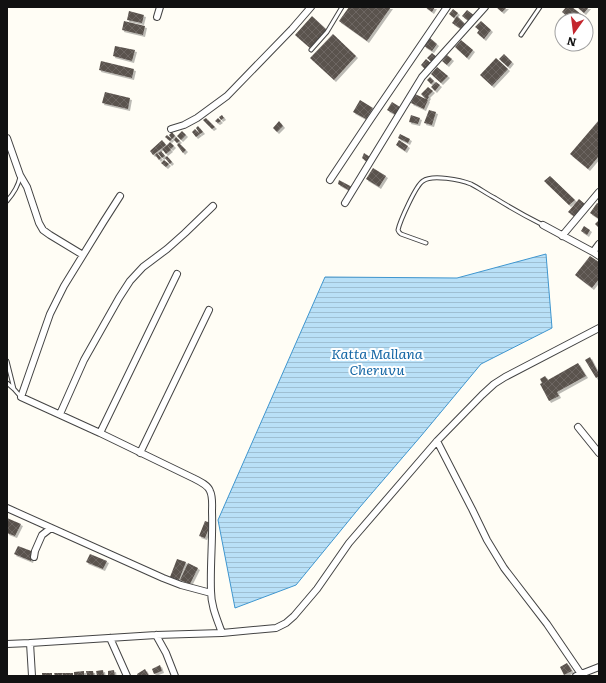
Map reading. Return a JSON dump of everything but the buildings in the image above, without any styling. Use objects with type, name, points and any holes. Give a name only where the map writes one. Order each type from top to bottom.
[{"type":"street","points":[[157,17],[160,7]]},
{"type":"street","points":[[171,129],[198,118],[227,96],[292,29],[311,7]]},
{"type":"street","points":[[330,180],[447,7]]},
{"type":"street","points":[[345,203],[422,77],[486,7]]},
{"type":"street","points":[[7,138],[20,175],[27,187],[38,223],[43,230],[50,235],[83,255]]},
{"type":"street","points":[[562,236],[599,192]]},
{"type":"street","points":[[120,196],[64,286],[50,314],[21,397],[60,414],[193,478],[210,489],[212,498],[213,534],[211,593],[215,613],[222,633]]},
{"type":"street","points":[[60,414],[84,360],[130,281],[143,267],[167,249],[213,206]]},
{"type":"street","points":[[543,225],[599,256]]},
{"type":"street","points":[[593,252],[599,244]]},
{"type":"street","points":[[100,433],[176,274]]},
{"type":"street","points":[[140,453],[209,310]]},
{"type":"street","points":[[7,644],[156,635],[222,633],[276,628],[286,623],[317,589],[349,543],[437,441],[482,395],[494,384],[505,377],[599,328]]},
{"type":"street","points":[[578,427],[599,453]]},
{"type":"street","points":[[437,441],[487,540],[504,568],[547,624],[578,675],[599,667]]},
{"type":"street","points":[[7,508],[163,578],[181,585],[211,593]]},
{"type":"street","points":[[34,557],[42,535],[51,528]]},
{"type":"street","points":[[156,635],[166,653],[175,676]]},
{"type":"street","points":[[110,638],[127,676]]},
{"type":"street","points":[[30,643],[32,676]]},
{"type":"lane","points":[[311,50],[326,32],[342,7]]},
{"type":"lane","points":[[521,35],[540,7]]},
{"type":"lane","points":[[7,201],[18,186],[20,175]]},
{"type":"lane","points":[[426,243],[401,234],[398,230],[416,188],[427,178],[457,180],[479,188],[543,225]]},
{"type":"lane","points":[[7,361],[14,390]]},
{"type":"lane","points":[[7,383],[21,397]]},
{"type":"water","name":"Katta Mallana Cheruvu","points":[[546,254],[552,328],[481,364],[296,585],[235,608],[218,520],[325,277],[457,278]]}]
